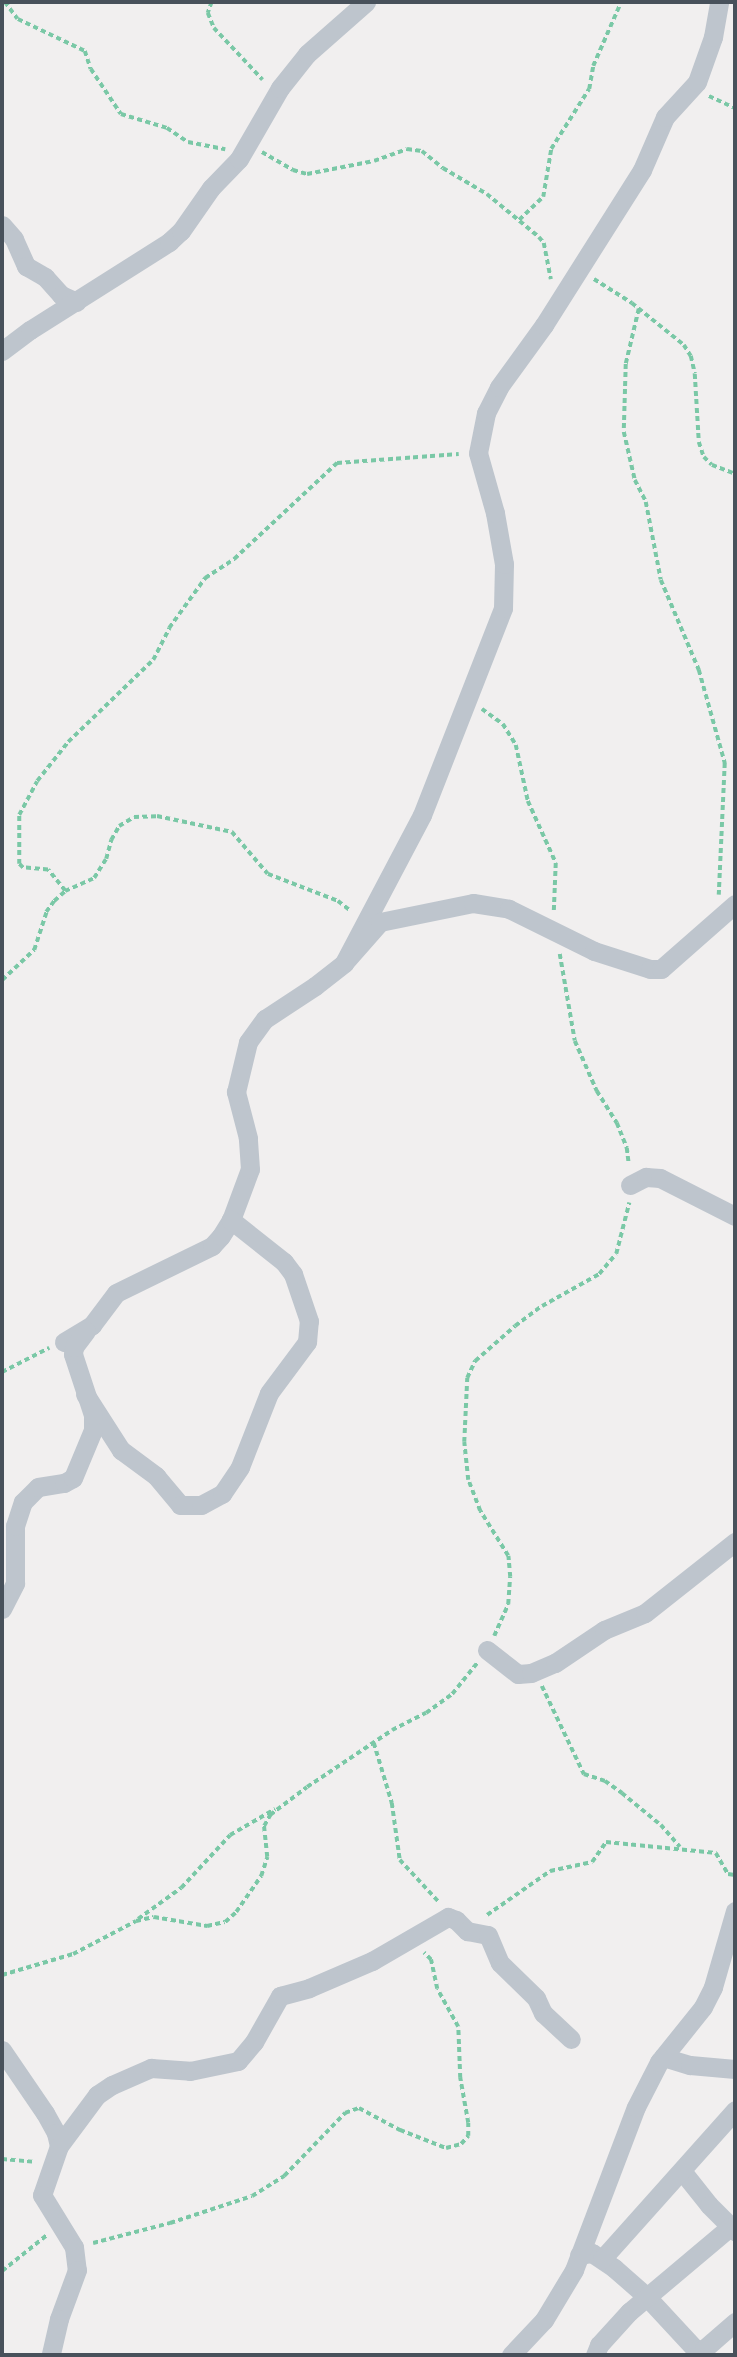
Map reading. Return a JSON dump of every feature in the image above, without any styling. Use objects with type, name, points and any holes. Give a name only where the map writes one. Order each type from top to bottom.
[{"type":"street","points":[[2,351],[30,330],[170,242],[181,231],[211,188],[242,154],[277,94],[307,54],[366,2]]},
{"type":"street","points":[[344,963],[364,920],[422,815],[503,608],[504,564],[495,513],[478,453],[486,414],[499,387],[555,309],[642,170],[665,117],[697,82],[713,37],[719,2]]},
{"type":"street","points":[[2,225],[14,239],[26,265],[45,277],[61,295],[77,302]]},
{"type":"street","points":[[2,1609],[15,1583],[15,1526],[23,1503],[38,1487],[69,1481],[86,1450],[94,1421],[73,1354],[74,1347],[116,1293],[212,1246],[232,1220],[250,1169],[248,1138],[236,1092],[248,1042],[265,1019],[344,963],[373,928],[386,920],[473,904],[509,909],[613,958],[661,969],[735,904]]},
{"type":"street","points":[[630,1185],[646,1177],[660,1178],[735,1216]]},
{"type":"street","points":[[85,1394],[121,1450],[158,1478],[164,1490],[180,1505],[201,1505],[222,1494],[240,1467],[270,1393],[307,1342],[309,1321],[293,1274],[284,1262],[232,1220]]},
{"type":"street","points":[[64,1342],[87,1330]]},
{"type":"street","points":[[487,1650],[518,1674],[536,1671],[555,1663],[604,1630],[645,1613],[735,1542]]},
{"type":"street","points":[[511,2355],[544,2320],[562,2291],[579,2255],[636,2107],[663,2057],[703,2007],[713,1987],[735,1911]]},
{"type":"street","points":[[51,2355],[59,2319],[77,2270],[74,2247],[42,2195],[56,2155],[97,2095],[112,2085],[151,2068],[190,2071],[238,2061],[254,2042],[281,1996],[309,1988],[393,1948],[447,1917],[468,1932],[488,1935],[500,1963],[536,1998],[543,2013],[571,2039]]},
{"type":"street","points":[[2,2050],[56,2133],[56,2155]]},
{"type":"street","points":[[663,2057],[690,2065],[735,2070]]},
{"type":"street","points":[[602,2259],[735,2110]]},
{"type":"street","points":[[595,2355],[612,2329],[646,2296],[732,2229],[682,2171]]},
{"type":"street","points":[[579,2255],[592,2253],[602,2259],[646,2296],[698,2351],[735,2322]]},
{"type":"path","points":[[5,2],[18,19],[85,51],[91,69],[121,114],[167,128],[188,142],[216,146],[242,154],[264,152],[293,170],[307,174],[416,149],[487,194],[544,243],[555,309]]},
{"type":"path","points":[[212,2],[208,13],[214,28],[277,94]]},
{"type":"path","points":[[519,220],[543,197],[551,149],[589,89],[593,66],[621,2]]},
{"type":"path","points":[[697,82],[713,99],[735,108]]},
{"type":"path","points":[[580,270],[639,309],[684,345],[691,356],[699,442],[704,457],[712,465],[735,474]]},
{"type":"path","points":[[639,309],[629,340],[622,416],[635,480],[646,502],[661,580],[699,670],[725,763],[718,918]]},
{"type":"path","points":[[65,891],[48,870],[23,868],[19,864],[19,815],[37,781],[68,742],[153,660],[169,628],[205,578],[233,559],[337,463],[478,453]]},
{"type":"path","points":[[136,1921],[155,1916],[206,1926],[225,1922],[254,1890],[267,1857],[264,1826],[270,1815],[374,1743],[426,1713],[452,1693],[487,1650],[508,1604],[510,1577],[508,1556],[480,1511],[468,1480],[464,1442],[467,1378],[475,1361],[515,1326],[541,1306],[599,1274],[616,1254],[629,1210],[627,1148],[575,1041],[561,955],[553,930],[556,863],[528,801],[516,745],[503,723],[481,708],[470,690]]},
{"type":"path","points":[[2,980],[34,950],[46,912],[65,891],[94,878],[106,859],[111,840],[119,826],[134,817],[157,816],[232,832],[268,874],[338,901],[364,920]]},
{"type":"path","points":[[2,1372],[64,1342]]},
{"type":"path","points":[[536,1671],[584,1773],[605,1781],[622,1793],[661,1825],[680,1847]]},
{"type":"path","points":[[374,1743],[392,1803],[400,1860],[431,1892],[447,1917]]},
{"type":"path","points":[[2,1975],[73,1954],[136,1921],[181,1888],[230,1835],[246,1823],[285,1804]]},
{"type":"path","points":[[468,1932],[550,1871],[592,1862],[606,1842],[680,1847],[718,1854],[728,1874],[735,1875]]},
{"type":"path","points":[[74,2247],[170,2223],[252,2196],[284,2176],[345,2113],[359,2108],[400,2130],[446,2147],[461,2144],[468,2136],[468,2123],[460,2078],[458,2027],[438,1989],[431,1959],[414,1947],[393,1948]]},
{"type":"path","points":[[2,2160],[56,2155]]},
{"type":"path","points":[[2,2271],[61,2225]]}]
